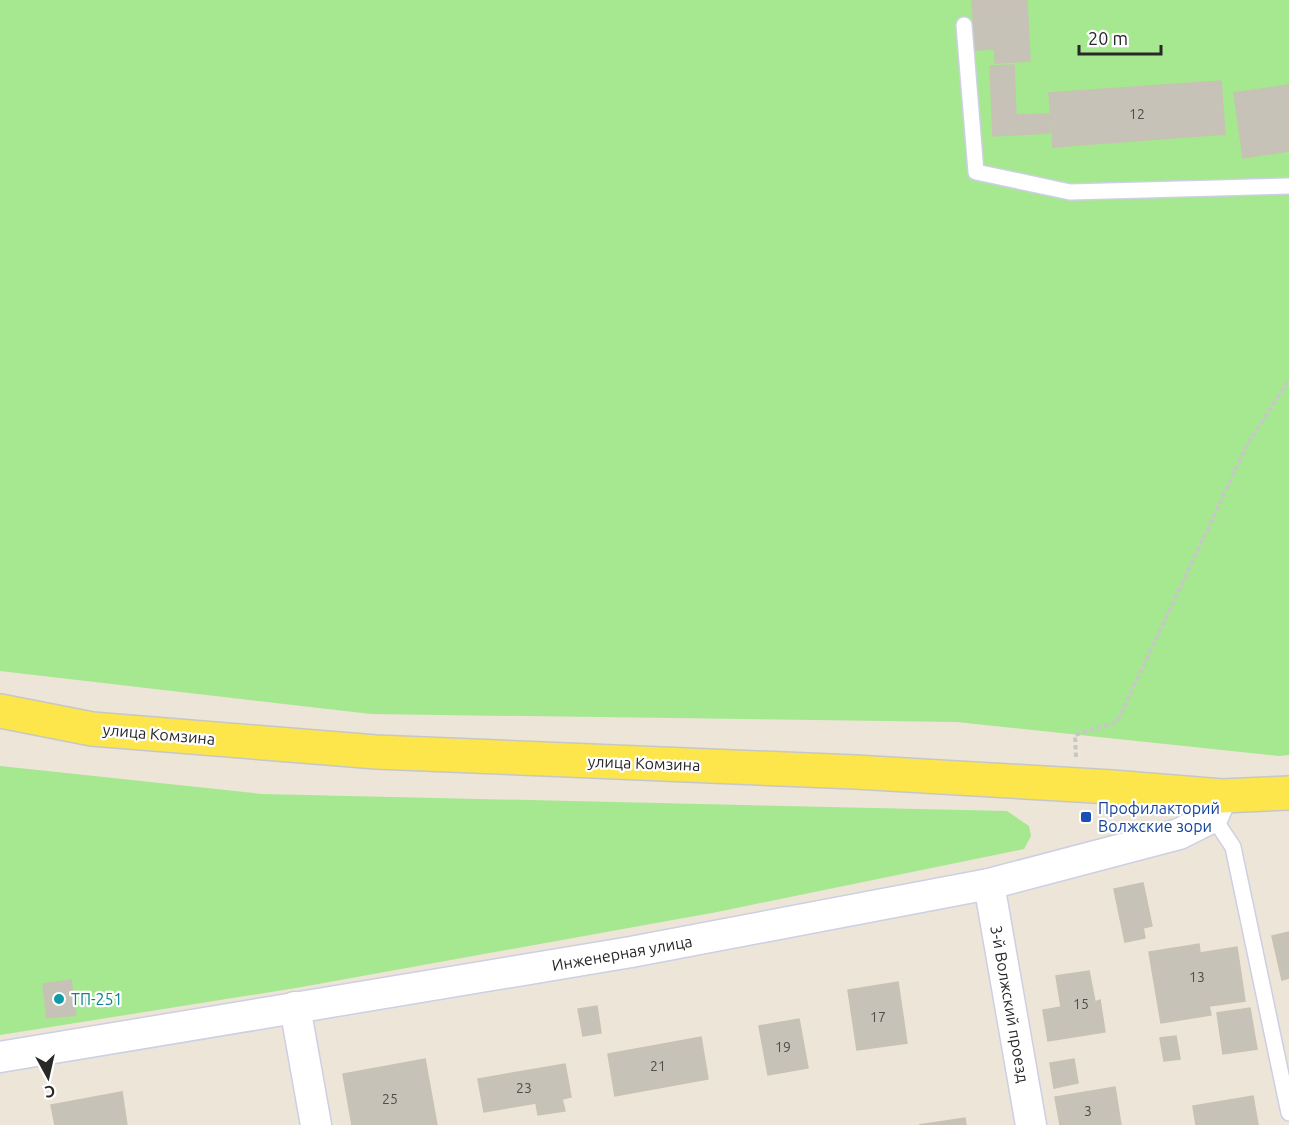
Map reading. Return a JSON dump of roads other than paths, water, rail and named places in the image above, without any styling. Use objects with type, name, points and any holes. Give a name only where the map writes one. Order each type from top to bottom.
[{"type":"main road","name":"улица Комзина","points":[[0,711],[92,729],[376,752],[843,771],[1077,784],[1218,806],[1289,793]]},
{"type":"street","name":"Инженерная улица","points":[[0,1057],[631,952],[989,884],[1179,834],[1218,806]]},
{"type":"street","name":"3-й Волжский проезд","points":[[989,884],[1031,1125]]},
{"type":"street","points":[[295,1007],[316,1125]]},
{"type":"lane","points":[[964,25],[976,172],[1070,192],[1289,186]]},
{"type":"lane","points":[[1218,806],[1233,847],[1289,1113]]},
{"type":"place","name":"Профилакторий Волжские зори","points":[[1086,817]]},
{"type":"place","name":"ТП-251","points":[[59,999]]}]
